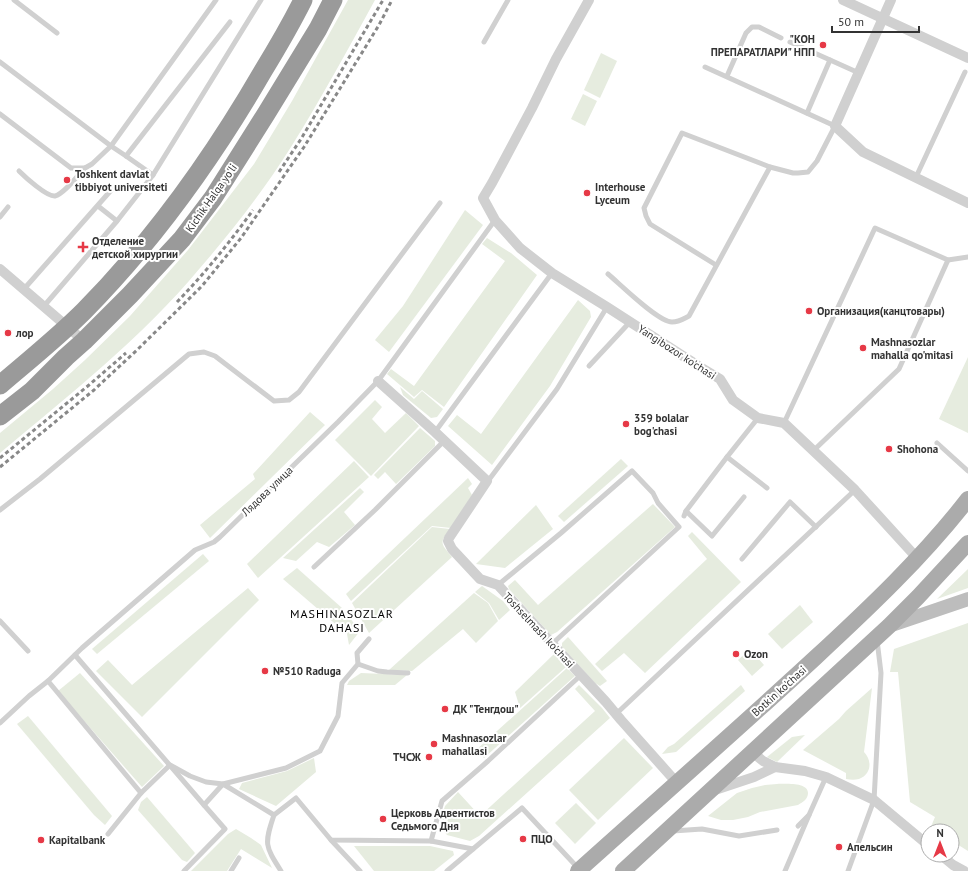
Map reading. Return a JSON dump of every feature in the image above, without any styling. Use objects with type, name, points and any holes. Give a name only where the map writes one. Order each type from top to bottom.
[{"type":"highway","points":[[0,385],[68,326],[84,310],[141,249],[167,217],[217,147],[244,104],[292,23],[303,0]]},
{"type":"highway","name":"Kichik Halqa yo'li","points":[[0,416],[32,391],[84,341],[130,295],[182,238],[213,198],[314,36],[333,0]]},
{"type":"main road","name":"Botkin ko'chasi","points":[[579,870],[779,692],[856,619],[917,558],[968,500]]},
{"type":"main road","points":[[623,871],[877,638],[923,592],[968,542]]},
{"type":"street","name":"Yangibozor ko'chasi","points":[[589,0],[556,59],[483,198],[494,220],[520,248],[552,273],[720,379],[733,400],[758,418],[784,423]]},
{"type":"street","points":[[843,0],[968,58]]},
{"type":"street","points":[[891,0],[835,126],[863,152],[968,202]]},
{"type":"street","points":[[0,269],[84,341]]},
{"type":"street","points":[[378,381],[487,481]]},
{"type":"street","points":[[784,423],[855,490],[917,558]]},
{"type":"street","name":"Toshselmash ko'chasi","points":[[487,481],[449,538],[448,541],[452,550],[480,579],[498,585],[606,702],[677,783]]},
{"type":"street","points":[[889,626],[968,599]]},
{"type":"street","points":[[752,752],[775,767],[805,771],[826,777],[874,800],[920,838]]},
{"type":"street","points":[[709,792],[754,777],[775,767]]},
{"type":"street","points":[[951,863],[964,871]]},
{"type":"lane","points":[[14,0],[57,33]]},
{"type":"lane","points":[[19,171],[48,194],[54,196],[62,193],[85,168],[92,164],[111,146],[216,0]]},
{"type":"lane","points":[[44,306],[117,221],[153,175],[260,0]]},
{"type":"lane","points":[[484,42],[508,0]]},
{"type":"lane","points":[[126,156],[230,22]]},
{"type":"lane","points":[[727,76],[746,33],[752,27],[759,27],[781,38]]},
{"type":"lane","points":[[790,42],[858,73]]},
{"type":"lane","points":[[807,113],[830,60]]},
{"type":"lane","points":[[0,62],[111,146],[153,175]]},
{"type":"lane","points":[[705,66],[835,126],[817,161],[808,172],[798,173],[770,167],[682,133],[644,208],[646,216],[650,224],[716,265]]},
{"type":"lane","points":[[916,177],[965,72]]},
{"type":"lane","points":[[0,114],[71,168],[85,168]]},
{"type":"lane","points":[[608,274],[655,315],[670,322],[679,321],[689,316],[770,167]]},
{"type":"lane","points":[[24,289],[114,188]]},
{"type":"lane","points":[[0,510],[40,479],[190,354],[204,352],[215,356],[274,401],[289,400],[299,392],[440,203]]},
{"type":"lane","points":[[98,206],[117,221]]},
{"type":"lane","points":[[0,217],[8,207]]},
{"type":"lane","name":"Лядова улица","points":[[0,723],[29,696],[48,681],[74,655],[195,550],[214,542],[220,537],[338,422],[378,381],[494,220]]},
{"type":"lane","points":[[784,423],[875,228],[948,260],[968,257]]},
{"type":"lane","points":[[813,451],[899,369],[948,260]]},
{"type":"lane","points":[[435,432],[552,273]]},
{"type":"lane","points":[[487,481],[557,389],[607,307]]},
{"type":"lane","points":[[589,366],[630,322]]},
{"type":"lane","points":[[684,516],[686,511],[758,418]]},
{"type":"lane","points":[[314,567],[402,484],[444,441]]},
{"type":"lane","points":[[937,443],[968,471]]},
{"type":"lane","points":[[727,457],[768,488]]},
{"type":"lane","points":[[498,585],[561,533],[632,471],[653,493],[658,503],[679,527],[552,644]]},
{"type":"lane","points":[[616,714],[855,490]]},
{"type":"lane","points":[[686,511],[712,536],[744,497]]},
{"type":"lane","points":[[742,559],[790,502],[816,527]]},
{"type":"lane","points":[[0,621],[28,651]]},
{"type":"lane","points":[[848,871],[874,800],[881,673],[877,638]]},
{"type":"lane","points":[[170,765],[190,776],[206,782],[223,784],[286,768],[320,751],[338,716],[342,683],[358,664],[357,653],[369,639]]},
{"type":"lane","points":[[74,655],[225,829],[184,871]]},
{"type":"lane","points":[[358,664],[378,671],[408,673]]},
{"type":"lane","points":[[431,841],[442,801],[488,761],[581,675]]},
{"type":"lane","points":[[48,681],[141,793]]},
{"type":"lane","points":[[108,834],[141,793],[170,765]]},
{"type":"lane","points":[[785,871],[826,777]]},
{"type":"lane","points":[[204,805],[223,784]]},
{"type":"lane","points":[[223,784],[274,816]]},
{"type":"lane","points":[[281,871],[269,853],[267,842],[268,832],[274,816],[296,798],[331,840],[360,871]]},
{"type":"lane","points":[[447,871],[522,808],[579,870]]},
{"type":"lane","points":[[798,826],[809,815]]},
{"type":"lane","points":[[666,831],[702,829],[739,836],[777,830]]},
{"type":"lane","points":[[331,840],[431,841],[473,849]]},
{"type":"lane","points":[[231,871],[239,858]]},
{"type":"shaded area","points":[[348,0],[375,0],[302,129],[281,163],[248,209],[178,294],[154,318],[104,365],[0,453],[0,433],[85,360],[130,316],[188,250],[254,164],[292,101]]},
{"type":"shaded area","points":[[601,53],[617,61],[600,98],[584,90]]},
{"type":"shaded area","points":[[583,94],[597,101],[585,126],[571,119]]},
{"type":"shaded area","points":[[465,210],[483,225],[389,352],[375,340],[403,306]]},
{"type":"shaded area","points":[[487,238],[511,253],[537,275],[444,407],[422,390],[414,397],[387,374],[391,369],[414,386],[505,261],[482,244]]},
{"type":"shaded area","points":[[578,300],[590,311],[591,317],[550,386],[492,465],[448,426],[457,415],[481,434]]},
{"type":"shaded area","points":[[968,357],[968,433],[939,419]]},
{"type":"shaded area","points":[[400,387],[414,399],[422,391],[443,409],[437,417],[431,418],[403,395]]},
{"type":"shaded area","points":[[375,400],[382,407],[372,419],[385,433],[406,413],[419,426],[371,476],[335,440]]},
{"type":"shaded area","points":[[310,412],[325,425],[210,538],[200,525],[255,479],[253,474]]},
{"type":"shaded area","points":[[420,428],[435,441],[435,446],[396,484],[385,472],[378,479],[374,475]]},
{"type":"shaded area","points":[[621,459],[628,466],[564,522],[558,516]]},
{"type":"shaded area","points":[[354,461],[369,477],[258,578],[247,564]]},
{"type":"shaded area","points":[[468,478],[472,484],[468,488],[472,495],[451,528],[432,526],[351,601],[346,594]]},
{"type":"shaded area","points":[[360,488],[364,492],[344,512],[355,525],[329,547],[317,542],[296,561],[283,558]]},
{"type":"shaded area","points":[[653,504],[675,527],[557,632],[551,635],[509,589],[508,586],[515,580],[538,605]]},
{"type":"shaded area","points":[[536,505],[553,529],[505,568],[476,564]]},
{"type":"shaded area","points":[[432,527],[450,529],[444,538],[443,544],[452,557],[369,633],[352,603]]},
{"type":"shaded area","points":[[692,532],[741,582],[645,673],[624,653],[602,671],[595,664],[707,559],[688,536]]},
{"type":"shaded area","points":[[203,554],[209,561],[97,654],[92,649]]},
{"type":"shaded area","points":[[297,568],[342,608],[360,631],[349,645],[347,634],[283,579]]},
{"type":"shaded area","points":[[968,569],[968,588],[937,599]]},
{"type":"shaded area","points":[[482,586],[503,601],[510,610],[499,620],[489,603],[475,592]]},
{"type":"shaded area","points":[[248,588],[259,600],[142,717],[96,671],[108,660],[132,685]]},
{"type":"shaded area","points":[[474,593],[488,603],[498,621],[476,643],[463,629],[412,671],[389,670]]},
{"type":"shaded area","points":[[800,605],[813,622],[782,649],[768,634]]},
{"type":"shaded area","points":[[968,623],[968,851],[960,846],[960,823],[932,823],[935,817],[910,802],[898,672],[890,672],[894,649]]},
{"type":"shaded area","points":[[568,637],[607,681],[600,686],[595,683],[562,647],[562,643]]},
{"type":"shaded area","points":[[750,649],[764,665],[752,676],[738,660]]},
{"type":"shaded area","points":[[554,654],[566,667],[520,708],[515,692]]},
{"type":"shaded area","points":[[567,668],[575,676],[484,758],[476,750]]},
{"type":"shaded area","points":[[80,673],[164,766],[142,787],[58,691]]},
{"type":"shaded area","points":[[361,673],[407,675],[395,685],[347,685],[349,681]]},
{"type":"shaded area","points":[[579,685],[610,718],[479,836],[470,841],[447,835],[442,829],[442,815],[445,806],[458,792],[480,816],[595,711],[575,689]]},
{"type":"shaded area","points":[[741,685],[745,691],[676,752],[662,754],[668,747],[674,744]]},
{"type":"shaded area","points":[[872,688],[864,752],[867,755],[869,767],[863,777],[853,780],[846,779],[846,773],[803,750]]},
{"type":"shaded area","points":[[28,716],[112,816],[105,825],[94,815],[17,724]]},
{"type":"shaded area","points":[[805,735],[777,762],[767,757],[792,737]]},
{"type":"shaded area","points":[[624,738],[653,768],[598,820],[569,790]]},
{"type":"shaded area","points":[[314,758],[316,772],[276,806],[239,789],[242,783],[287,771]]},
{"type":"shaded area","points":[[765,785],[800,785],[807,789],[807,797],[798,805],[760,812],[748,817],[733,820],[721,820],[708,816],[737,793]]},
{"type":"shaded area","points":[[147,797],[195,853],[187,862],[182,860],[138,810],[141,802]]},
{"type":"shaded area","points":[[576,803],[596,823],[575,844],[555,823]]},
{"type":"shaded area","points":[[236,829],[261,845],[272,868],[241,849],[227,871],[191,871],[228,834]]},
{"type":"shaded area","points":[[354,846],[430,846],[453,851],[454,855],[434,871],[374,871]]},
{"type":"railway","points":[[279,172],[301,139],[383,0]]},
{"type":"railway","points":[[0,467],[94,390],[202,286],[241,238],[304,147],[379,25],[392,0]]},
{"type":"railway","points":[[177,302],[217,257],[253,210]]},
{"type":"railway","points":[[0,458],[126,353]]},
{"type":"place","name":"\"КОН ПРЕПАРАТЛАРИ\" НПП","points":[[823,45]]},
{"type":"place","name":"Toshkent davlat tibbiyot universiteti","points":[[67,180]]},
{"type":"place","name":"Interhouse Lyceum","points":[[587,193]]},
{"type":"place","name":"Отделение детской хирургии","points":[[83,247]]},
{"type":"place","name":"Организация(канцтовары)","points":[[809,311]]},
{"type":"place","name":"лор","points":[[8,333]]},
{"type":"place","name":"Mashnasozlar mahalla qo'mitasi","points":[[863,348]]},
{"type":"place","name":"359 bolalar bog'chasi","points":[[626,424]]},
{"type":"place","name":"Shohona","points":[[889,449]]},
{"type":"place","name":"Ozon","points":[[736,654]]},
{"type":"place","name":"№510 Raduga","points":[[265,671]]},
{"type":"place","name":"ДК \"Тенгдош\"","points":[[445,709]]},
{"type":"place","name":"Mashnasozlar mahallasi","points":[[434,744]]},
{"type":"place","name":"ТЧСЖ","points":[[429,757]]},
{"type":"place","name":"Церковь Адвентистов Седьмого Дня","points":[[383,819]]},
{"type":"place","name":"ПЦО","points":[[523,839]]},
{"type":"place","name":"Kapitalbank","points":[[41,840]]},
{"type":"place","name":"Апельсин","points":[[839,847]]},
{"type":"district","name":"MASHINASOZLAR DAHASI","points":[[342,621]]}]
